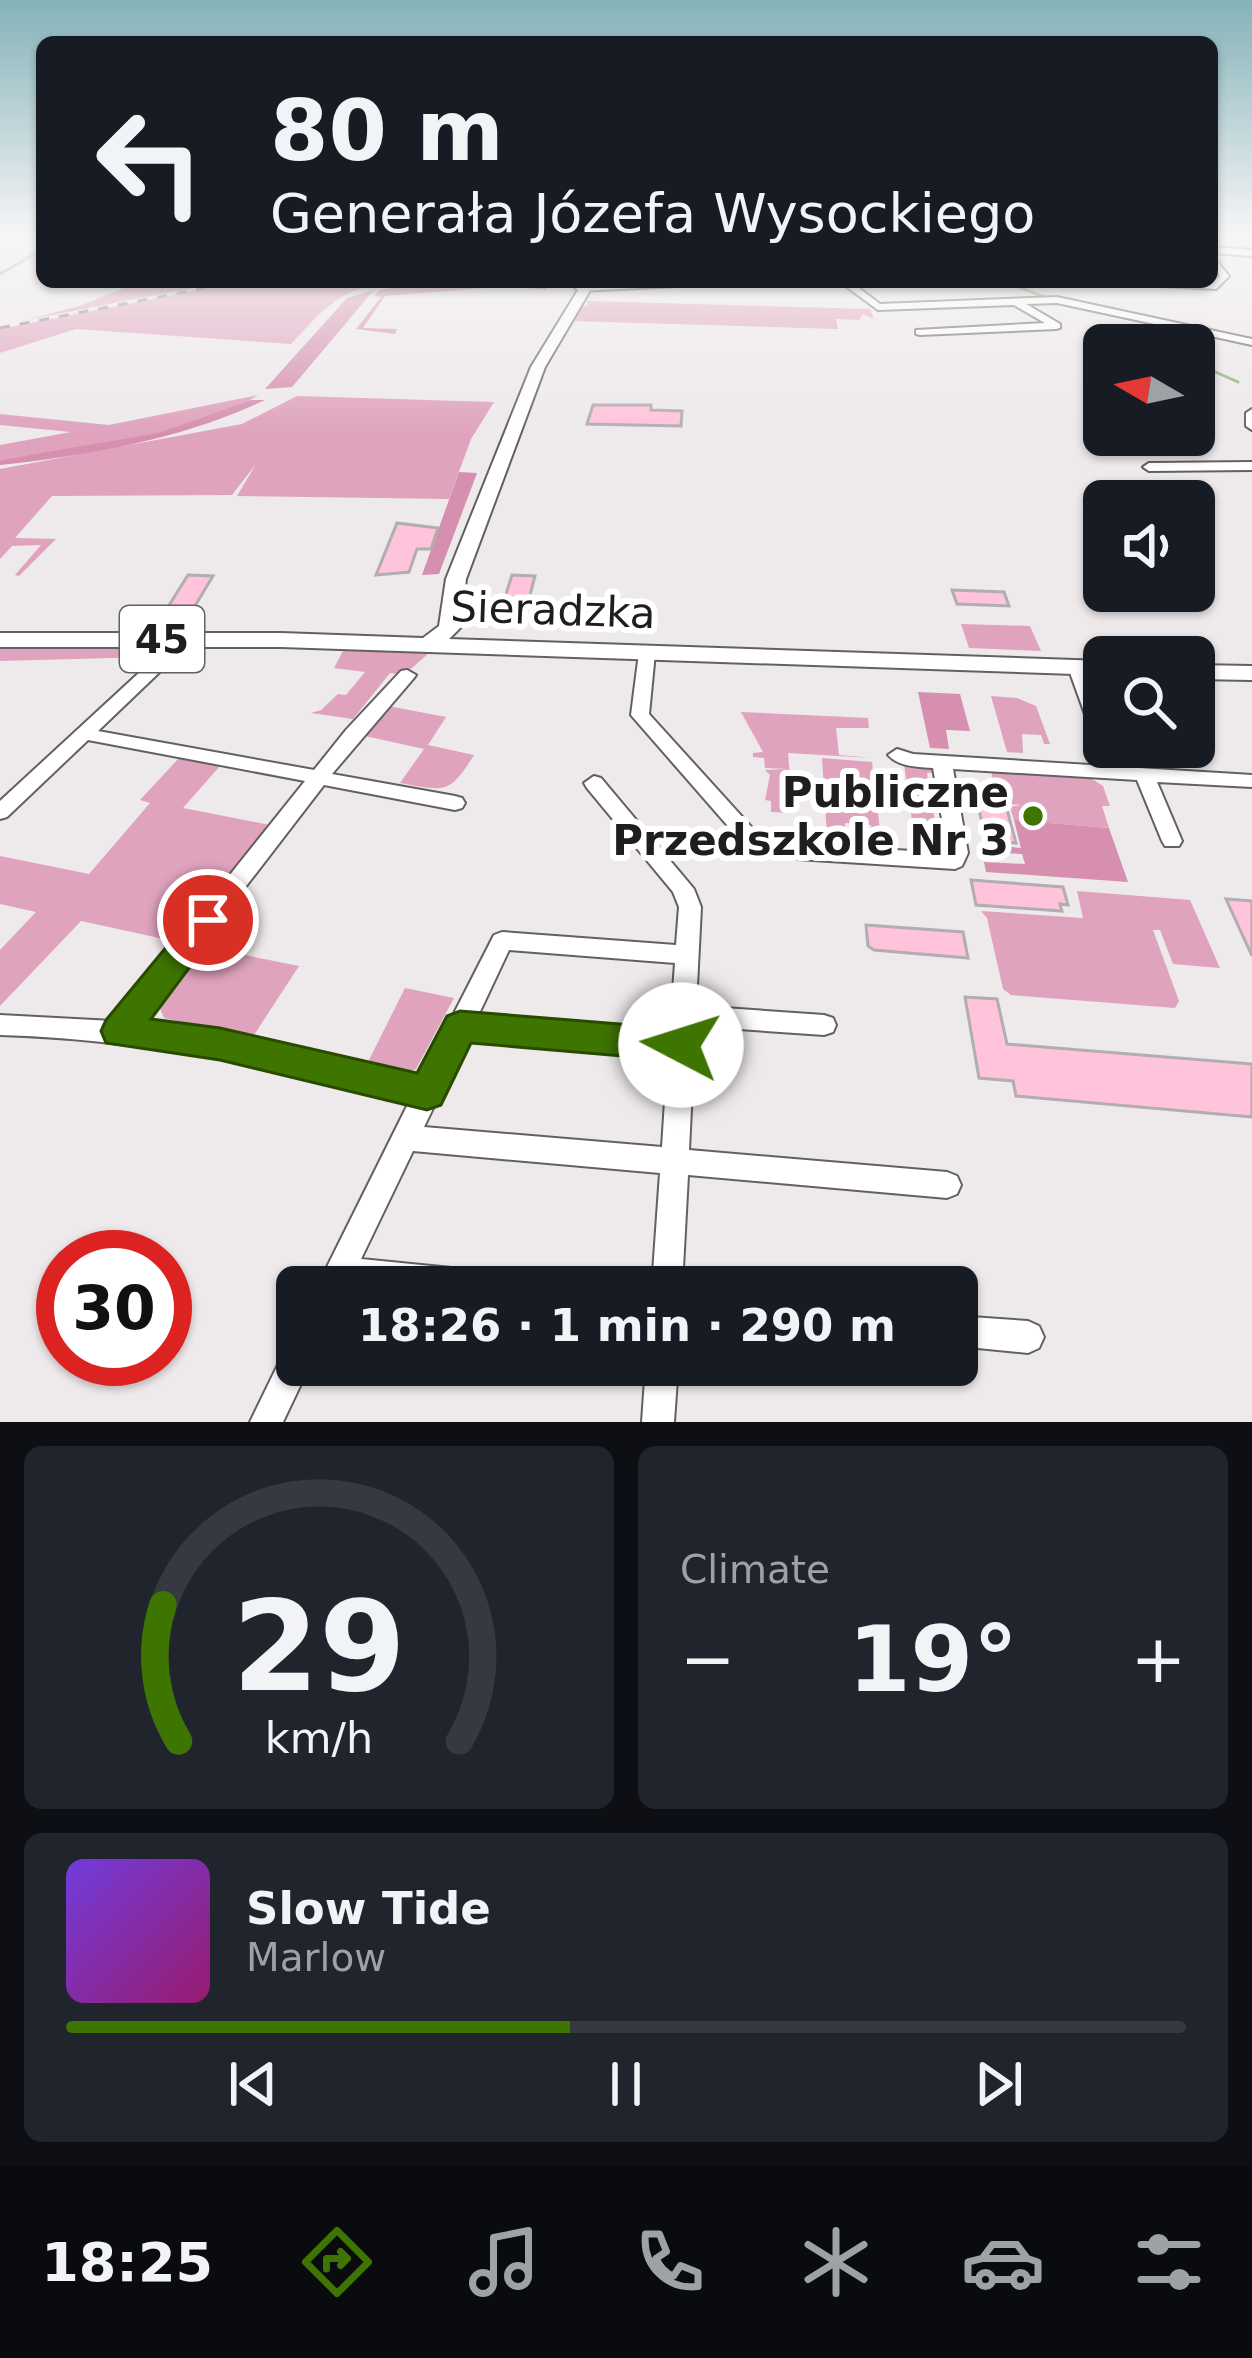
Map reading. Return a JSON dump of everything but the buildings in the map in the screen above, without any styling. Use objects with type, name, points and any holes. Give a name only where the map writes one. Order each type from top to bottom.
[{"type":"main road","points":[[436,632],[538,367],[575,301]]},
{"type":"main road","name":"Sieradzka","points":[[0,640],[355,642],[436,632],[473,646],[1083,667]]},
{"type":"main road","points":[[1215,672],[1252,673]]},
{"type":"street","points":[[871,301],[878,307],[1019,301]]},
{"type":"street","points":[[1082,301],[1164,324]]},
{"type":"street","points":[[920,332],[1056,326],[1016,302]]},
{"type":"street","points":[[1215,335],[1252,342]]},
{"type":"street","points":[[1252,413],[1252,426]]},
{"type":"street","points":[[1149,467],[1252,466]]},
{"type":"street","points":[[0,812],[185,639]]},
{"type":"street","points":[[647,652],[640,715],[766,850],[951,862],[958,853],[942,762]]},
{"type":"street","points":[[1077,667],[1083,684]]},
{"type":"street","points":[[120,1031],[406,675]]},
{"type":"street","points":[[85,734],[454,803]]},
{"type":"street","points":[[897,755],[942,762],[1252,781]]},
{"type":"street","points":[[1114,768],[1116,773]]},
{"type":"street","points":[[1145,775],[1172,841]]},
{"type":"street","points":[[594,783],[689,898],[669,1266]]},
{"type":"street","points":[[342,1266],[502,940],[687,956]]},
{"type":"street","points":[[684,1015],[824,1025]]},
{"type":"street","points":[[0,1025],[120,1031],[220,1044],[427,1093]]},
{"type":"street","points":[[460,1027],[681,1045]]},
{"type":"street","points":[[405,1138],[947,1185]]},
{"type":"street","points":[[978,1332],[1028,1337]]},
{"type":"street","points":[[266,1422],[284,1386]]},
{"type":"street","points":[[658,1422],[661,1386]]},
{"type":"shaded area","points":[[123,301],[26,320],[79,306]]},
{"type":"shaded area","points":[[141,301],[335,301],[291,344],[76,329],[0,353],[0,329]]},
{"type":"shaded area","points":[[344,301],[364,301],[292,387],[265,389]]},
{"type":"shaded area","points":[[381,301],[363,328],[397,329],[395,334],[356,329]]},
{"type":"shaded area","points":[[587,301],[600,301],[870,309],[874,319],[863,314],[859,320],[836,319],[838,329],[572,321],[581,306],[588,306]]},
{"type":"shaded area","points":[[258,395],[229,411],[166,433],[0,460],[0,445],[71,432],[0,425],[0,414],[109,425]]},
{"type":"shaded area","points":[[297,396],[494,402],[471,439],[449,499],[237,496],[256,464],[232,495],[52,496],[15,538],[56,539],[19,576],[15,575],[41,545],[12,546],[0,559],[0,469],[242,424]]},
{"type":"shaded area","points":[[251,400],[265,400],[136,443],[0,465],[0,460],[159,433]]},
{"type":"shaded area","points":[[459,472],[477,473],[439,574],[422,575]]},
{"type":"shaded area","points":[[961,624],[1030,626],[1041,651],[969,648]]},
{"type":"shaded area","points":[[172,645],[162,655],[149,657],[0,661],[0,646]]},
{"type":"shaded area","points":[[344,649],[430,652],[404,675],[390,673],[353,719],[311,713],[338,694],[346,695],[365,672],[334,668]]},
{"type":"shaded area","points":[[918,692],[960,694],[970,731],[946,730],[949,749],[930,748]]},
{"type":"shaded area","points":[[991,696],[1017,698],[1036,706],[1050,744],[1044,744],[1041,735],[1022,734],[1023,753],[1007,752]]},
{"type":"shaded area","points":[[388,706],[446,717],[428,745],[474,755],[451,784],[437,788],[400,783],[424,749],[365,736]]},
{"type":"shaded area","points":[[741,712],[868,718],[869,728],[836,728],[839,755],[872,758],[788,753],[793,813],[771,812],[771,801],[765,800],[770,775],[765,770],[788,769],[765,768],[764,758],[753,757],[763,752]]},
{"type":"shaded area","points":[[179,758],[220,766],[183,808],[270,825],[178,942],[81,921],[0,1006],[0,950],[36,912],[0,904],[0,856],[89,874],[150,803],[140,800]]},
{"type":"shaded area","points":[[822,758],[872,762],[881,839],[873,838],[871,825],[845,823],[846,847],[828,850]]},
{"type":"shaded area","points":[[904,764],[938,772],[927,773],[937,833],[949,835],[948,841],[934,843],[935,853],[917,856]]},
{"type":"shaded area","points":[[992,772],[1089,777],[1103,786],[1110,806],[1102,806],[1109,828],[1014,820],[1010,807],[1021,805],[1009,804],[999,784],[991,784]]},
{"type":"shaded area","points":[[1014,820],[1109,828],[1128,882],[986,872],[984,862],[1025,864],[1022,854],[982,852],[980,843],[1021,848]]},
{"type":"shaded area","points":[[1077,891],[1190,900],[1220,968],[1173,964],[1160,930],[1153,930],[1179,1001],[1175,1008],[1011,995],[1003,989],[987,918],[981,911],[1083,918]]},
{"type":"shaded area","points":[[205,947],[299,966],[252,1038],[164,1018],[159,1006]]},
{"type":"shaded area","points":[[405,988],[454,998],[416,1069],[404,1073],[367,1064]]},
{"type":"waterway","points":[[1215,372],[1238,382]]},
{"type":"railway","points":[[0,328],[137,301]]},
{"type":"place","name":"Publiczne Przedszkole Nr 3","points":[[1033,816]]},
{"type":"route","points":[[208,920],[120,1031],[220,1044],[427,1093],[460,1027],[681,1045]]}]
